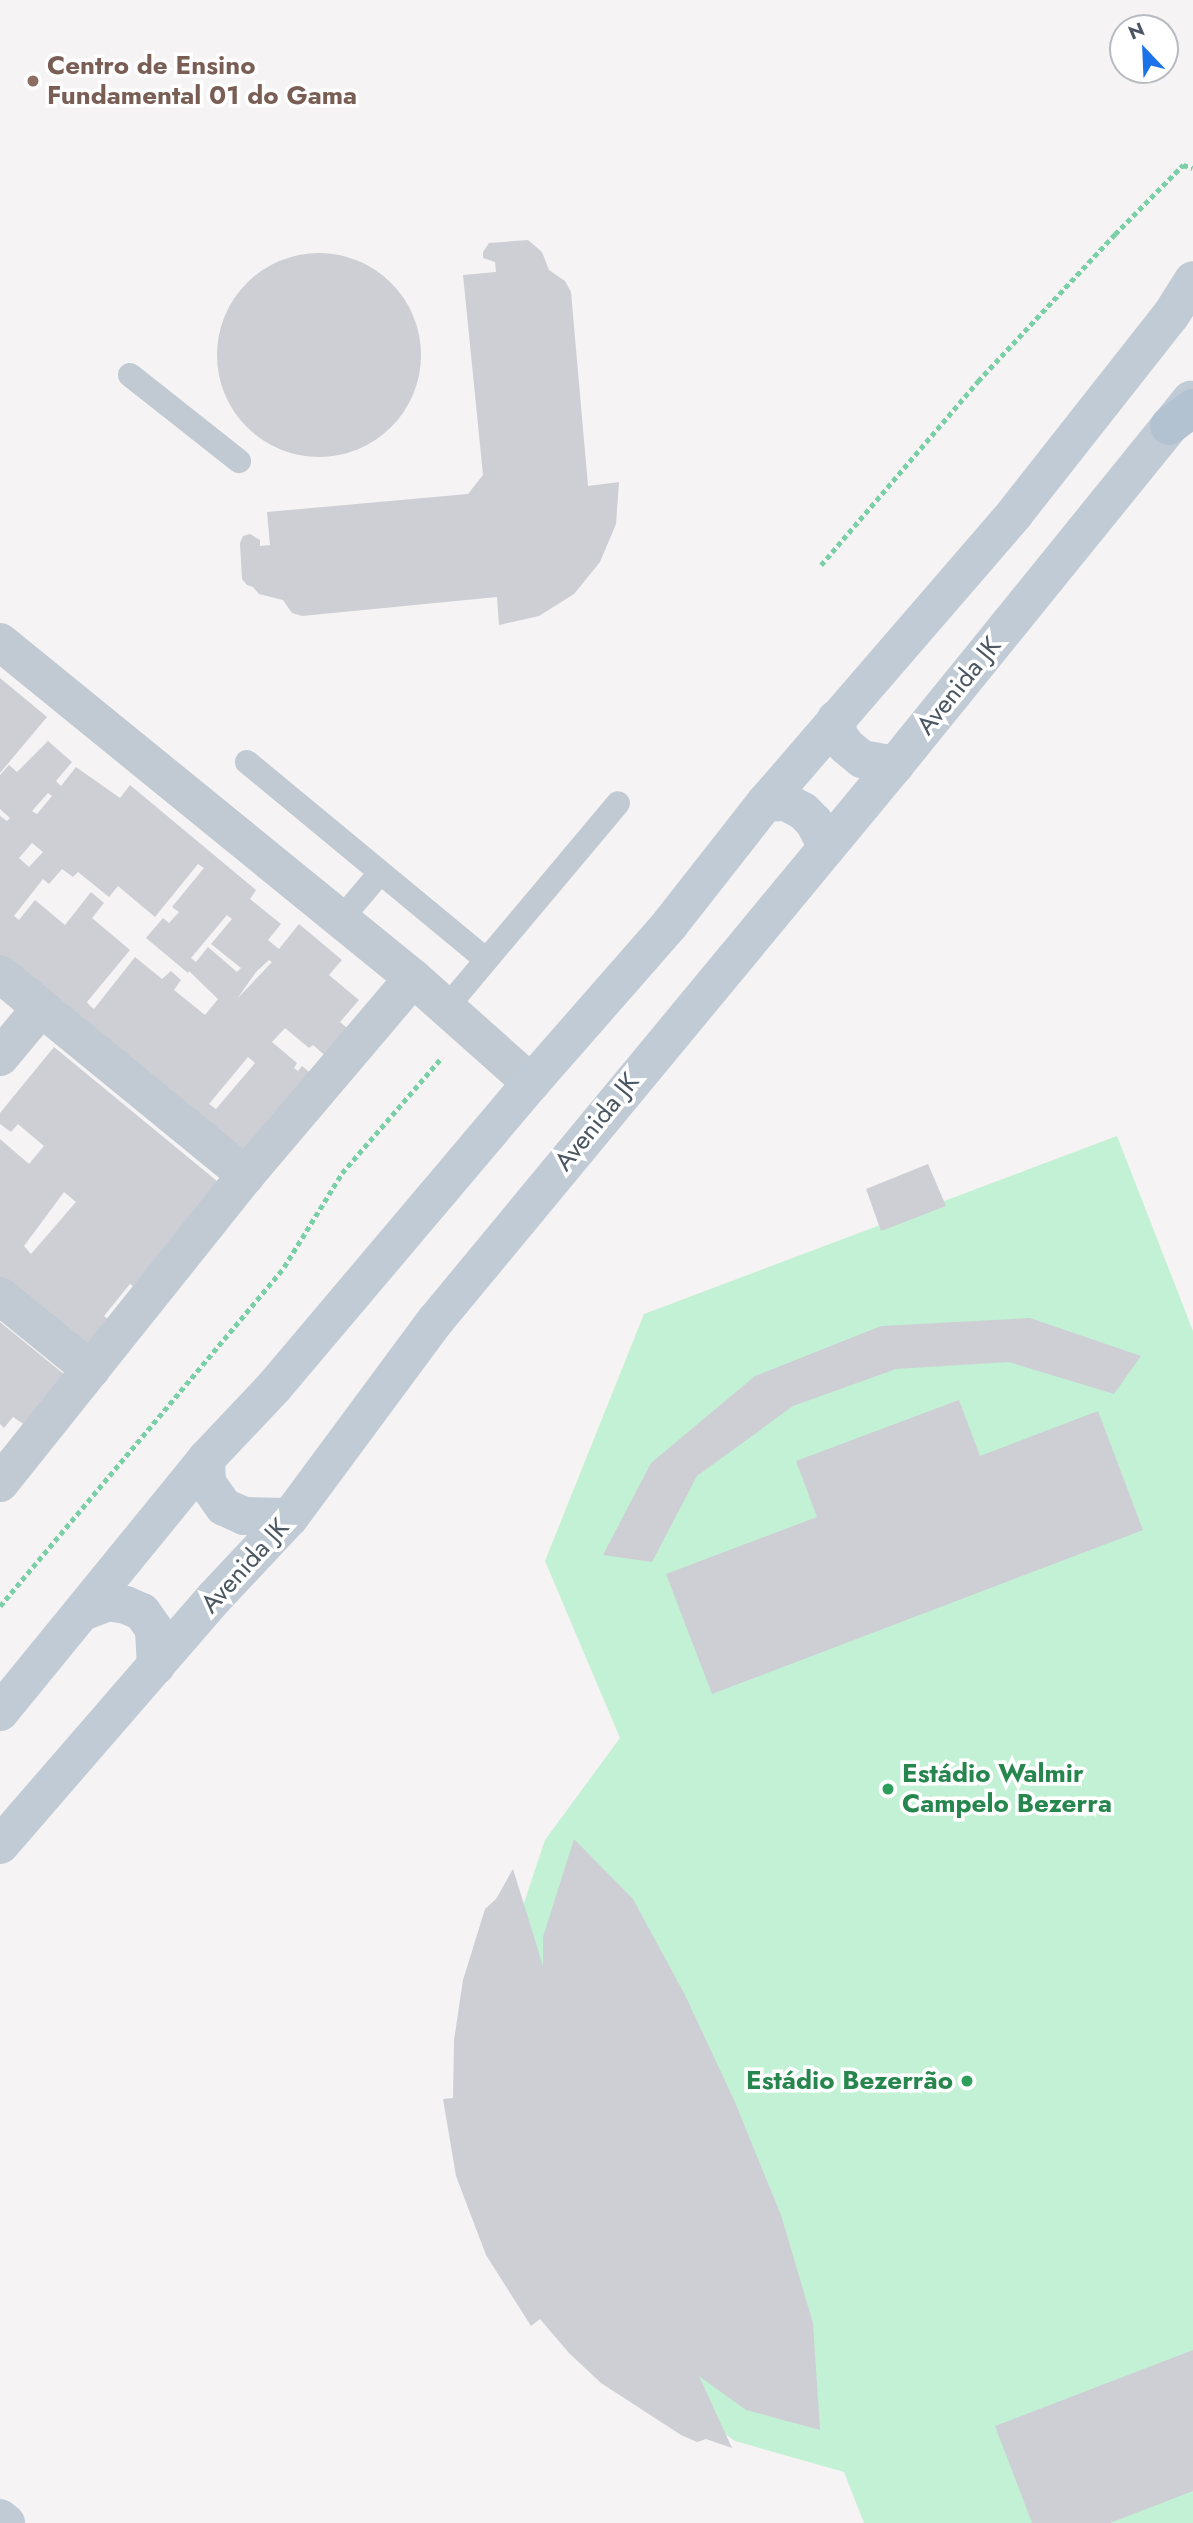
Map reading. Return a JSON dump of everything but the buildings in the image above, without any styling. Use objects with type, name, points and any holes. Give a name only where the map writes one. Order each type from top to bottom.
[{"type":"main road","points":[[0,1712],[85,1611],[206,1459],[274,1387],[531,1083],[670,924],[765,803],[1015,513],[1171,315],[1193,280]]},
{"type":"main road","name":"Avenida JK","points":[[0,1845],[214,1598],[290,1517],[436,1320],[1181,417],[1193,397]]},
{"type":"main road","points":[[836,719],[838,734],[846,746],[862,759],[895,765]]},
{"type":"main road","points":[[765,803],[786,802],[803,811],[814,822],[826,846]]},
{"type":"main road","points":[[206,1459],[207,1483],[224,1507],[244,1516],[290,1517]]},
{"type":"main road","points":[[85,1611],[109,1602],[142,1612],[154,1629],[156,1666]]},
{"type":"main road","points":[[0,2518],[6,2523]]},
{"type":"street","points":[[0,642],[413,978],[531,1083]]},
{"type":"street","points":[[0,974],[246,1175]]},
{"type":"street","points":[[0,1483],[246,1175],[413,978]]},
{"type":"street","points":[[0,1057],[41,1008]]},
{"type":"street","points":[[0,1296],[91,1370]]},
{"type":"lane","points":[[130,375],[239,461]]},
{"type":"lane","points":[[247,762],[486,960]]},
{"type":"lane","points":[[458,1017],[486,960],[618,803]]},
{"type":"lane","points":[[341,919],[380,873]]},
{"type":"path","points":[[821,565],[978,381],[1115,234],[1183,165],[1193,168]]},
{"type":"path","points":[[0,1606],[284,1267],[342,1173],[458,1017]]},
{"type":"green space","name":"Estádio Walmir Campelo Bezerra","points":[[1117,1136],[1193,1331],[1193,2523],[864,2523],[844,2472],[735,2441],[662,2389],[513,1936],[545,1840],[620,1738],[545,1561],[644,1314]]},
{"type":"place","name":"Centro de Ensino Fundamental 01 do Gama","points":[[33,81]]},
{"type":"place","name":"Estádio Walmir Campelo Bezerra","points":[[888,1789]]},
{"type":"place","name":"Estádio Bezerrão","points":[[967,2081]]}]
